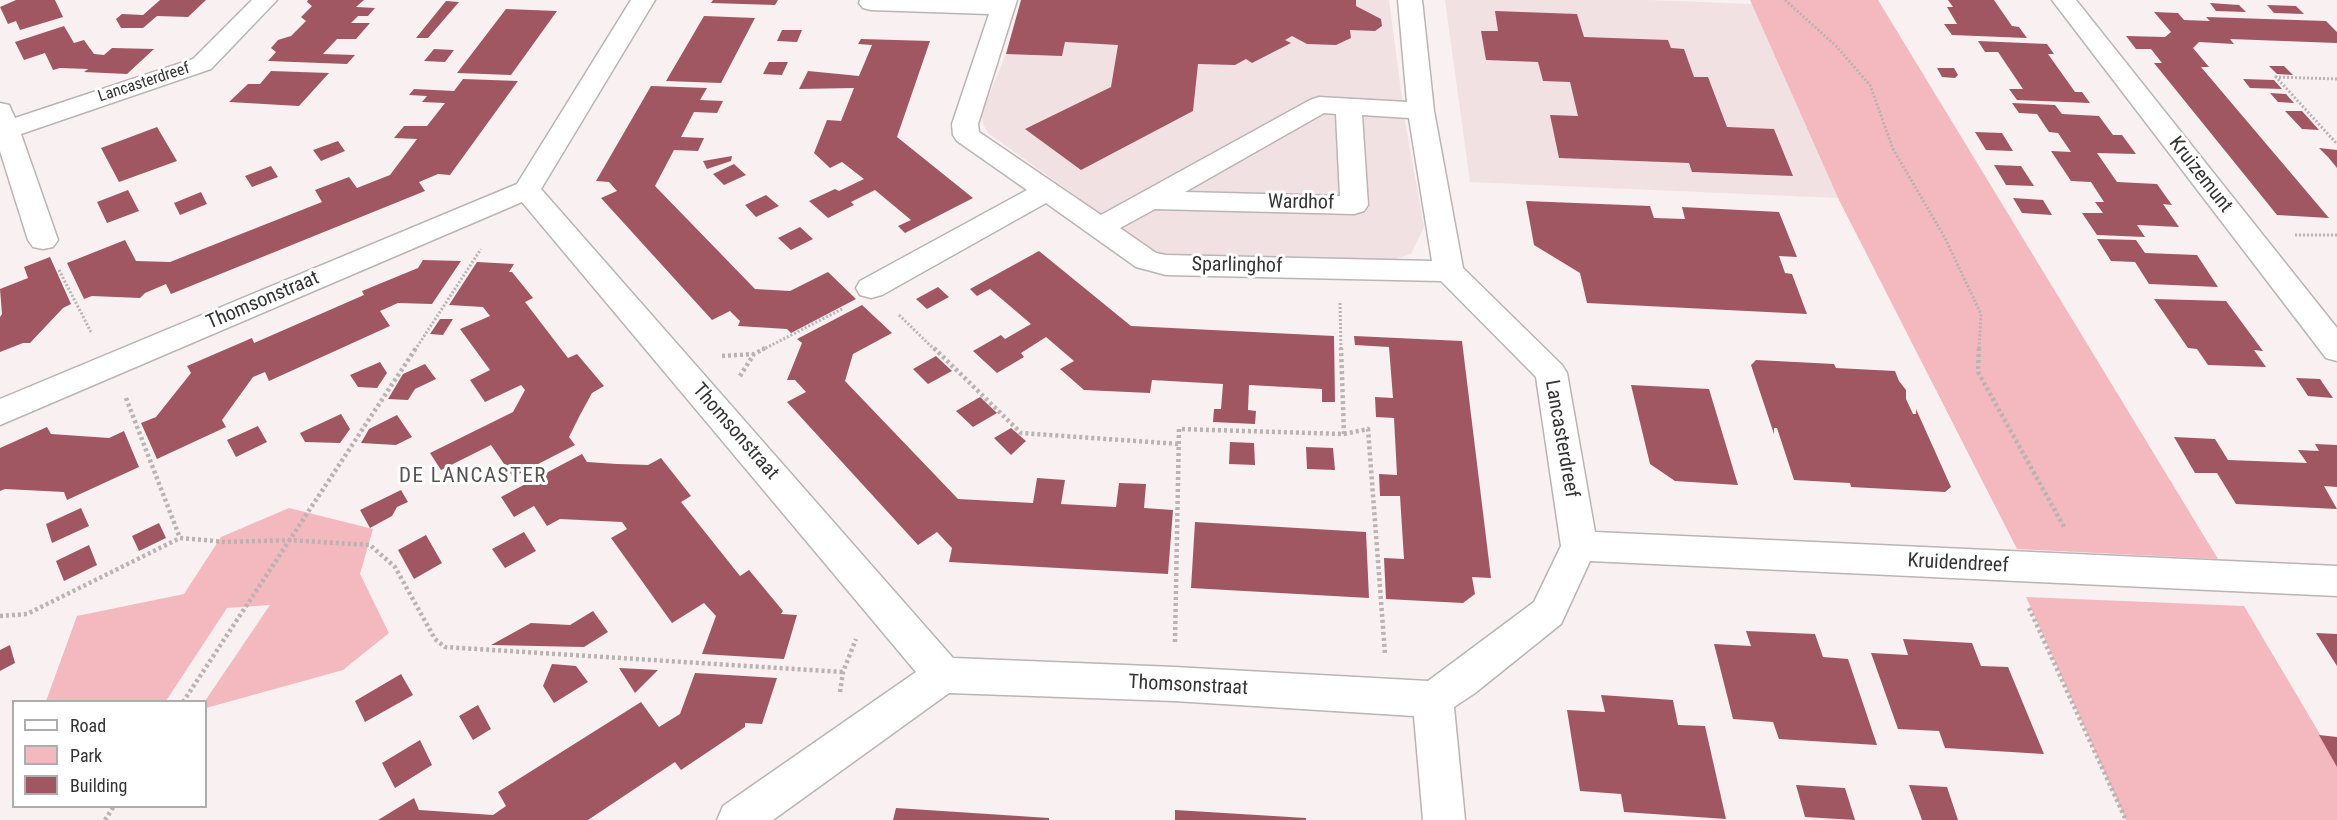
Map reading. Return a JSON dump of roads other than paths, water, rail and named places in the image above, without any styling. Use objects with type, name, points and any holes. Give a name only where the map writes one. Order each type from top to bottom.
[{"type":"street","name":"Lancasterdreef","points":[[3,124],[202,64],[265,0]]},
{"type":"street","points":[[527,190],[643,0]]},
{"type":"street","name":"Sparlinghof","points":[[872,0],[871,3],[1003,4],[965,124],[966,135],[1101,227],[1146,261],[1158,264],[1449,271]]},
{"type":"street","points":[[1410,0],[1421,111],[1449,271]]},
{"type":"street","name":"Kruizemunt","points":[[2064,0],[2337,350]]},
{"type":"street","name":"Wardhof","points":[[1101,227],[1319,105],[1421,111]]},
{"type":"street","name":"Wardhof","points":[[1151,200],[1354,205],[1349,107]]},
{"type":"street","points":[[3,124],[43,240]]},
{"type":"street","name":"Thomsonstraat","points":[[0,413],[527,190],[943,675],[1174,684],[1433,699]]},
{"type":"street","points":[[871,288],[1047,191]]},
{"type":"street","name":"Lancasterdreef","points":[[1449,271],[1551,373],[1579,546]]},
{"type":"street","points":[[1444,820],[1433,699],[1461,681],[1548,613],[1579,546]]},
{"type":"street","name":"Kruidendreef","points":[[1579,546],[2337,581]]},
{"type":"street","points":[[738,820],[943,675]]},
{"type":"district","name":"DE LANCASTER","points":[[473,477]]}]
